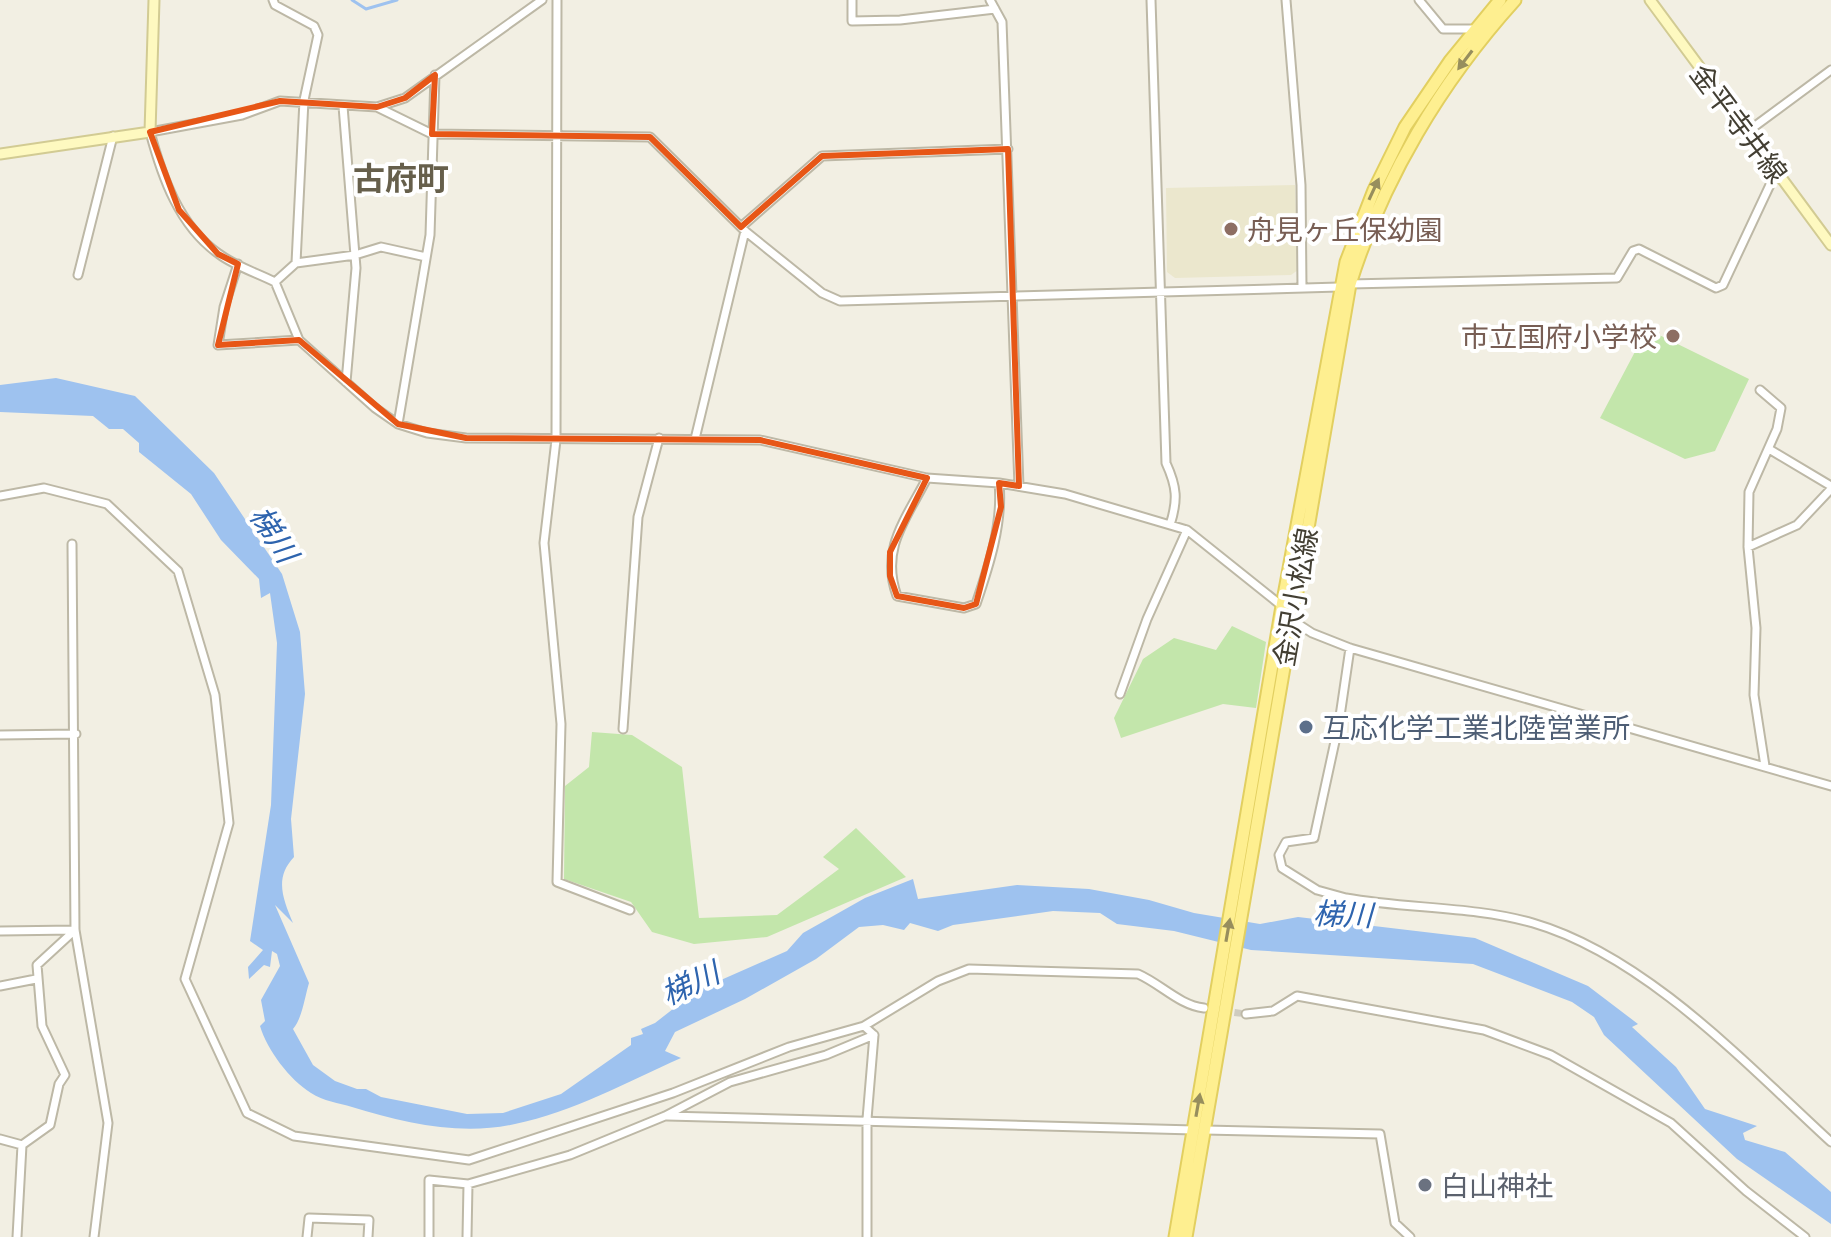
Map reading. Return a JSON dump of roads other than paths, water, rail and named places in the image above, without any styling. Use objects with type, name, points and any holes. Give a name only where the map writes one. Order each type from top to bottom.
[{"type":"main road","points":[[0,154],[150,132],[154,0]]},
{"type":"main road","name":"金沢小松線","points":[[1218,1026],[1217,992],[1292,620],[1353,238],[1405,127],[1475,29],[1500,0]]},
{"type":"main road","name":"金沢小松線","points":[[1186,1237],[1218,1026],[1231,992],[1244,869],[1282,606],[1345,286],[1408,148],[1461,65],[1515,0]]},
{"type":"main road","name":"金平寺井線","points":[[1650,0],[1831,245]]},
{"type":"main road","name":"金沢小松線","points":[[1175,1237],[1200,1130]]},
{"type":"street","points":[[273,0],[275,5],[314,26],[318,35],[304,100],[296,263]]},
{"type":"street","points":[[542,0],[405,98],[377,107],[304,100],[280,101],[242,115],[150,132],[163,179],[179,210],[218,254],[275,282],[299,340],[346,382],[398,424],[427,433],[466,438],[556,440],[760,440],[927,478],[999,483],[1065,494],[1187,530],[1282,606]]},
{"type":"street","points":[[557,0],[556,440],[544,543],[561,724],[557,882],[630,910]]},
{"type":"street","points":[[852,0],[852,21],[900,20],[995,9]]},
{"type":"street","points":[[990,0],[1002,22],[1019,486]]},
{"type":"street","points":[[1151,0],[1166,463],[1176,485],[1178,501],[1170,525]]},
{"type":"street","points":[[1286,0],[1301,185],[1302,287]]},
{"type":"street","points":[[1419,0],[1443,29],[1475,29]]},
{"type":"street","points":[[1747,132],[1831,70]]},
{"type":"street","points":[[398,424],[432,204],[435,75]]},
{"type":"street","points":[[343,106],[355,255],[346,382]]},
{"type":"street","points":[[377,107],[432,134],[650,137],[743,229],[822,293],[840,301],[1160,294],[1617,278],[1633,251],[1639,249],[1716,288],[1723,285],[1776,172]]},
{"type":"street","points":[[78,275],[113,136]]},
{"type":"street","points":[[695,439],[743,229],[822,156],[1008,149]]},
{"type":"street","points":[[275,282],[296,263],[355,255],[381,247],[426,257]]},
{"type":"street","points":[[238,264],[224,307],[218,345],[299,340]]},
{"type":"street","points":[[1760,390],[1781,408],[1769,449],[1749,492],[1748,547],[1756,628],[1754,695],[1765,766]]},
{"type":"street","points":[[623,729],[638,517],[659,438]]},
{"type":"street","points":[[1748,547],[1797,525],[1831,487],[1769,449]]},
{"type":"street","points":[[927,478],[890,552],[890,576],[897,596],[964,608],[976,604],[981,588],[1001,507],[999,483]]},
{"type":"street","points":[[0,496],[44,488],[107,504],[178,571],[215,695],[229,823],[185,979],[247,1113],[294,1136],[469,1160],[673,1093],[789,1047],[864,1026],[938,981],[969,969],[1138,974],[1159,983],[1187,1006],[1204,1008]]},
{"type":"street","points":[[1120,694],[1147,619],[1187,530]]},
{"type":"street","points":[[72,544],[76,734],[75,930],[108,1123],[94,1237]]},
{"type":"street","points":[[1292,620],[1312,633],[1350,648],[1831,786]]},
{"type":"street","points":[[1350,648],[1339,723],[1314,838],[1286,842],[1279,855],[1282,868],[1317,890],[1346,898],[1531,923],[1590,947],[1687,1013],[1831,1142]]},
{"type":"street","points":[[0,735],[76,734]]},
{"type":"street","points":[[0,931],[75,930]]},
{"type":"street","points":[[22,1145],[50,1125],[59,1084],[65,1075],[42,1026],[36,979],[39,961],[75,930]]},
{"type":"street","points":[[0,986],[36,979]]},
{"type":"street","points":[[1246,1014],[1273,1011],[1297,996],[1404,1013],[1513,1038],[1551,1055],[1671,1123],[1746,1191],[1805,1237]]},
{"type":"street","points":[[864,1026],[874,1035]]},
{"type":"street","points":[[429,1237],[429,1180],[468,1184],[570,1155],[665,1116],[730,1082],[826,1055],[874,1035]]},
{"type":"street","points":[[867,1237],[867,1119],[874,1035]]},
{"type":"street","points":[[665,1116],[1380,1134],[1395,1223],[1410,1237]]},
{"type":"street","points":[[0,1139],[22,1145]]},
{"type":"street","points":[[17,1237],[22,1145]]},
{"type":"street","points":[[467,1237],[468,1184]]},
{"type":"street","points":[[307,1237],[309,1218],[369,1220],[368,1237]]},
{"type":"water","points":[[56,378],[135,396],[214,473],[282,574],[300,632],[305,694],[291,819],[294,857],[282,881],[293,923],[275,905],[309,983],[293,1029],[313,1065],[335,1081],[366,1089],[381,1097],[467,1114],[503,1113],[561,1094],[631,1045],[631,1038],[643,1034],[641,1029],[655,1023],[696,991],[787,951],[803,933],[865,898],[913,879],[918,899],[1017,885],[1089,889],[1149,900],[1194,913],[1260,924],[1298,917],[1475,938],[1588,986],[1638,1024],[1632,1027],[1676,1067],[1705,1109],[1757,1126],[1743,1133],[1745,1140],[1785,1152],[1831,1192],[1831,1224],[1737,1159],[1604,1035],[1594,1017],[1572,1002],[1473,964],[1251,950],[1174,931],[1117,924],[1100,913],[1053,911],[953,925],[938,931],[910,923],[904,930],[883,925],[859,927],[816,959],[745,999],[675,1032],[665,1051],[681,1058],[579,1104],[537,1119],[474,1129],[433,1126],[392,1118],[316,1096],[280,1064],[260,1026],[265,1021],[261,1000],[280,966],[277,954],[272,951],[270,967],[264,965],[249,979],[248,967],[263,950],[250,941],[271,805],[277,643],[270,593],[261,598],[259,579],[221,540],[191,494],[139,452],[139,443],[123,429],[109,429],[93,416],[0,412],[0,385]]},
{"type":"waterway","points":[[352,0],[366,9],[397,0]]},
{"type":"tunnel","points":[[1224,1011],[1246,1014]]},
{"type":"place","name":"舟見ヶ丘保幼園","points":[[1231,229]]},
{"type":"place","name":"市立国府小学校","points":[[1673,336]]},
{"type":"place","name":"互応化学工業北陸営業所","points":[[1306,727]]},
{"type":"place","name":"白山神社","points":[[1425,1185]]},
{"type":"district","name":"古府町","points":[[401,178]]},
{"type":"water label","name":"梯川","points":[[274,534]]},
{"type":"water label","name":"梯川","points":[[1343,914]]},
{"type":"water label","name":"梯川","points":[[690,983]]}]
